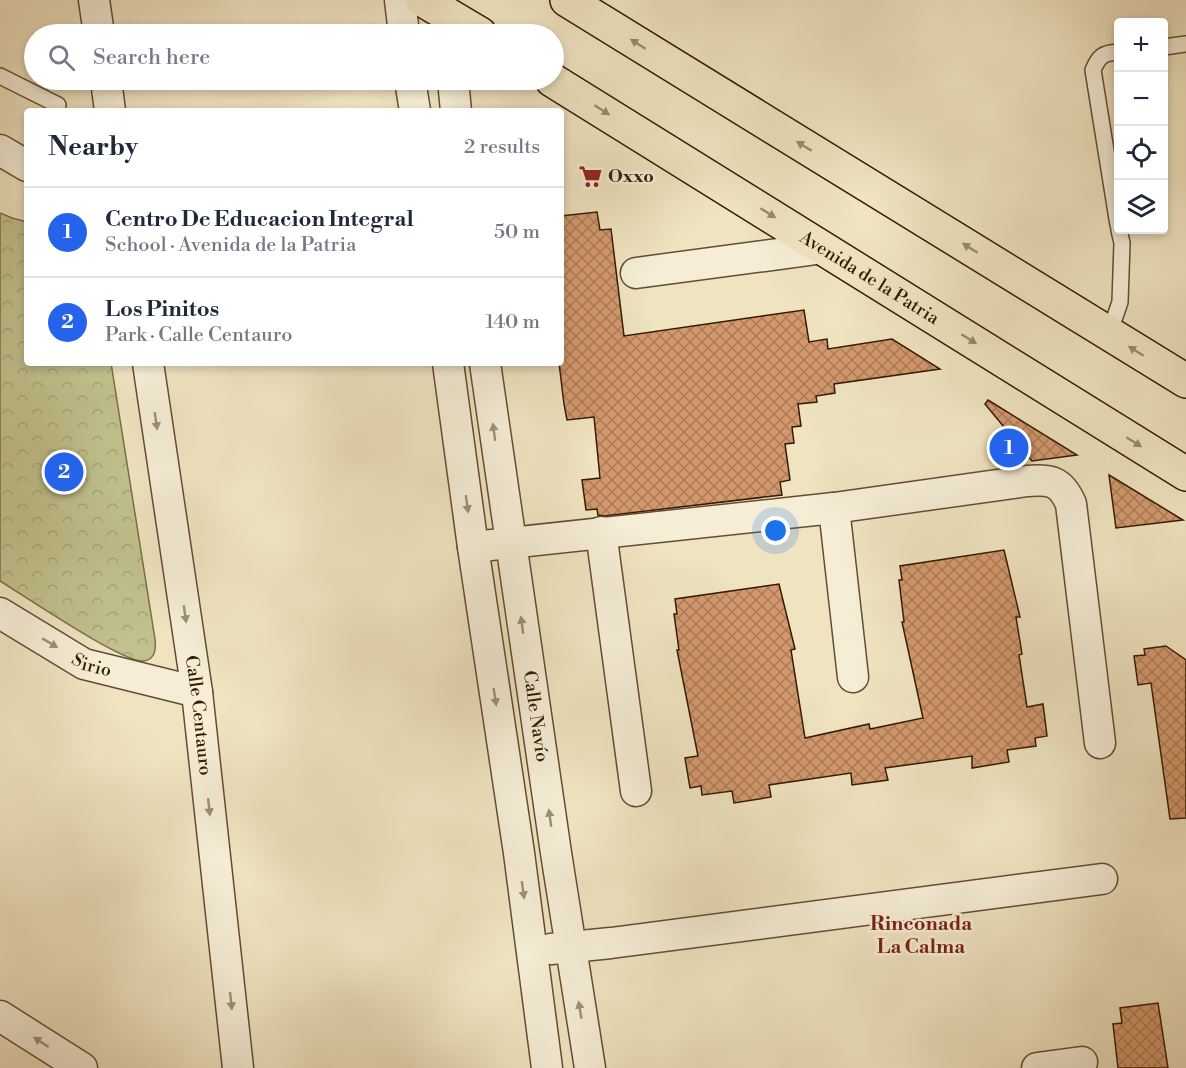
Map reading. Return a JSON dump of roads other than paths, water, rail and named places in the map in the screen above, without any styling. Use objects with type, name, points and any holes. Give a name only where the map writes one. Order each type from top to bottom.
[{"type":"main road","points":[[567,0],[1186,381]]},
{"type":"main road","points":[[443,12],[463,24]]},
{"type":"main road","name":"Avenida de la Patria","points":[[564,87],[1186,474]]},
{"type":"street","points":[[94,0],[98,24]]},
{"type":"street","points":[[400,0],[403,24]]},
{"type":"street","points":[[107,90],[110,108]]},
{"type":"street","points":[[412,90],[415,108]]},
{"type":"street","points":[[454,90],[456,108]]},
{"type":"street","points":[[0,150],[24,164]]},
{"type":"street","points":[[636,273],[824,248]]},
{"type":"street","name":"Calle Centauro","points":[[148,366],[197,692],[238,1068]]},
{"type":"street","name":"Calle Navío","points":[[448,366],[472,547],[519,853],[547,1068]]},
{"type":"street","name":"Calle Navío","points":[[485,366],[510,544],[590,1068]]},
{"type":"street","points":[[472,547],[834,508],[1041,480],[1055,482],[1066,492],[1071,504],[1100,743]]},
{"type":"street","points":[[834,508],[853,677]]},
{"type":"street","points":[[601,532],[636,791]]},
{"type":"street","name":"Sirio","points":[[0,613],[84,664],[197,692]]},
{"type":"street","points":[[532,951],[611,943],[1102,879]]},
{"type":"street","points":[[0,1016],[82,1068]]},
{"type":"street","points":[[1036,1068],[1082,1062]]},
{"type":"lane","points":[[1168,47],[1186,45]]},
{"type":"lane","points":[[1114,52],[1107,53],[1097,59],[1093,70],[1114,197]]},
{"type":"lane","points":[[0,76],[24,88]]},
{"type":"lane","points":[[28,90],[58,105]]},
{"type":"lane","points":[[1109,334],[1120,302],[1120,234]]},
{"type":"place","name":"Oxxo","points":[[590,176]]},
{"type":"place","name":"Centro De Educacion Integral","points":[[1009,448]]},
{"type":"place","name":"Los Pinitos","points":[[64,472]]},
{"type":"district","name":"Rinconada La Calma","points":[[921,934]]}]
